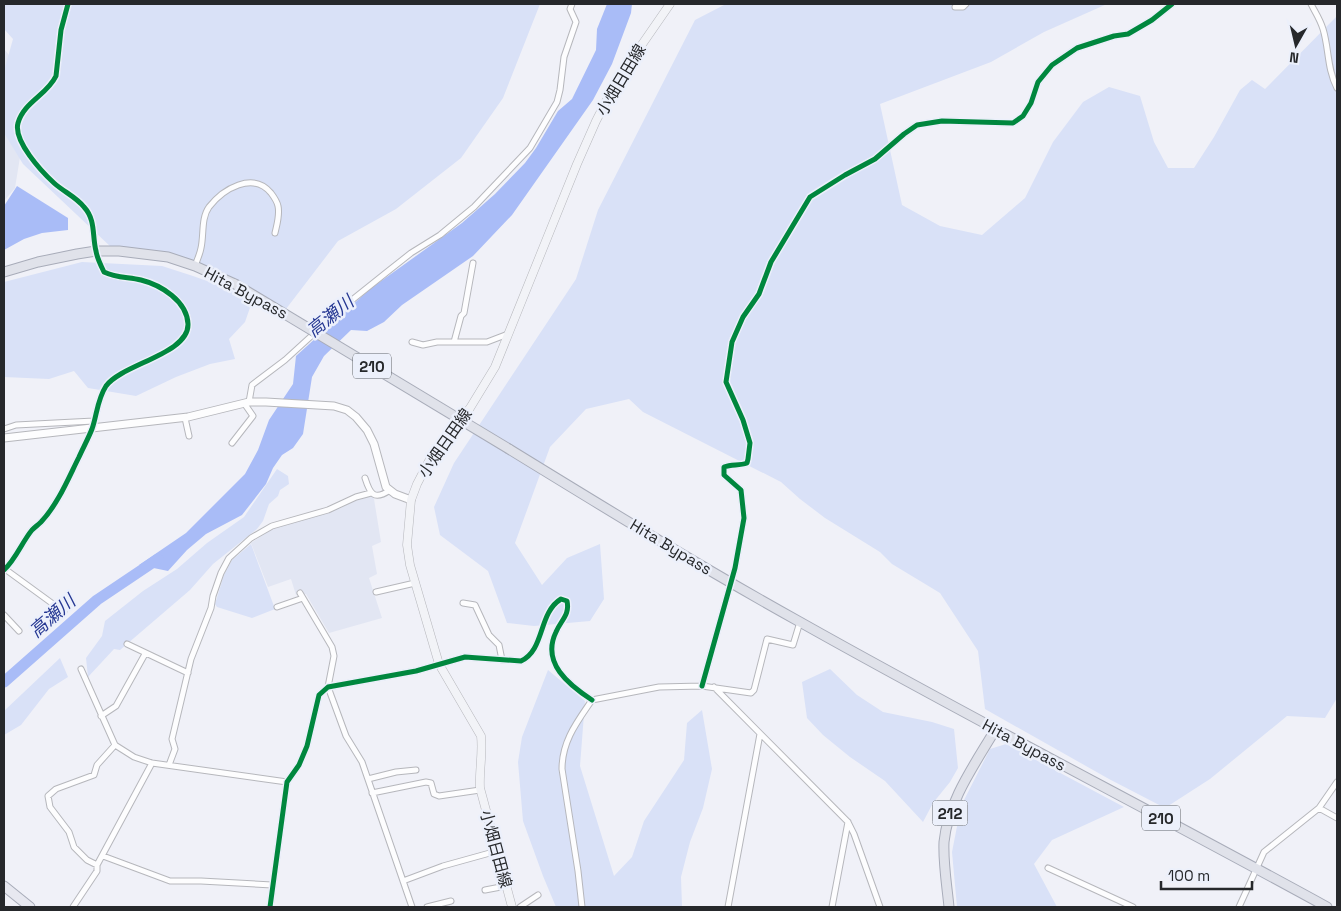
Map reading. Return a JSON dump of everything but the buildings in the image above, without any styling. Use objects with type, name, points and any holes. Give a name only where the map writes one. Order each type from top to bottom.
[{"type":"highway","name":"Hita Bypass","points":[[4,272],[38,262],[96,251],[118,251],[168,258],[195,266],[235,284],[730,582],[800,622],[995,730],[1327,907]]},
{"type":"highway","name":"212","points":[[949,907],[944,856],[947,826],[952,806],[995,730]]},
{"type":"main road","name":"小畑日田線","points":[[512,907],[480,790],[481,736],[439,664],[415,583],[406,545],[411,500],[430,459],[470,408],[495,367],[596,121],[616,82],[670,4]]},
{"type":"main road","points":[[4,886],[30,907]]},
{"type":"street","points":[[64,612],[5,570],[32,530],[42,522],[62,493],[93,425],[100,398],[106,386],[128,369],[168,350],[179,342],[186,334],[188,325],[181,305],[173,296],[148,282],[104,272],[96,251],[94,227],[88,211],[73,196],[56,184],[36,163],[21,143],[17,129],[21,116],[27,106],[52,83],[56,76],[61,30],[68,4]]},
{"type":"street","points":[[232,443],[253,416],[246,403],[252,385],[285,360],[342,308],[411,253],[440,235],[474,207],[530,148],[557,102],[564,57],[576,22],[570,9],[572,4]]},
{"type":"street","points":[[955,7],[963,7],[966,4]]},
{"type":"street","points":[[702,686],[735,568],[744,518],[741,490],[724,475],[724,467],[732,464],[740,465],[746,463],[750,442],[744,420],[726,382],[732,342],[743,317],[759,294],[771,262],[810,197],[875,159],[917,125],[942,121],[1013,123],[1023,116],[1031,103],[1038,82],[1052,65],[1078,48],[1114,36],[1128,34],[1152,20],[1172,4]]},
{"type":"street","points":[[1311,4],[1319,17],[1324,31],[1326,51],[1337,88]]},
{"type":"street","points":[[195,266],[201,249],[204,222],[208,209],[225,191],[236,186],[253,183],[264,186],[276,199],[279,206],[276,233]]},
{"type":"street","points":[[454,342],[460,316],[464,313],[473,263]]},
{"type":"street","points":[[412,342],[423,345],[437,342],[487,342],[508,334]]},
{"type":"street","points":[[4,438],[93,425],[185,418],[246,403],[266,402],[334,406],[347,410],[367,430],[374,444],[386,487],[395,494],[411,500]]},
{"type":"street","points":[[185,418],[189,436]]},
{"type":"street","points":[[4,428],[16,425],[93,425]]},
{"type":"street","points":[[366,478],[372,493],[376,496],[382,496],[390,490]]},
{"type":"street","points":[[169,765],[175,749],[172,739],[191,659],[211,608],[221,573],[229,558],[251,538],[272,526],[328,510],[356,497],[372,493]]},
{"type":"street","points":[[376,592],[415,583]]},
{"type":"street","points":[[277,607],[302,596],[332,647],[334,656],[328,687],[346,736],[362,762],[412,907]]},
{"type":"street","points":[[270,907],[287,782],[299,765],[307,746],[319,695],[328,687],[409,673],[465,657],[521,661],[529,657],[534,650],[552,604],[560,599],[567,601],[568,608],[556,632],[552,653],[556,668],[564,679],[592,700]]},
{"type":"street","points":[[463,603],[475,604],[489,635],[499,646],[502,660]]},
{"type":"street","points":[[4,615],[19,631]]},
{"type":"street","points":[[582,907],[562,769],[562,756],[573,727],[592,700],[659,687],[702,686],[751,693],[754,690],[767,639],[793,645],[800,622]]},
{"type":"street","points":[[127,644],[188,673]]},
{"type":"street","points":[[101,716],[116,706],[145,654]]},
{"type":"street","points":[[81,669],[115,745],[134,757],[152,763],[287,782]]},
{"type":"street","points":[[714,687],[848,822],[880,907]]},
{"type":"street","points":[[728,907],[760,734]]},
{"type":"street","points":[[98,865],[87,860],[74,847],[69,832],[50,807],[48,796],[56,789],[94,775],[97,765],[115,745]]},
{"type":"street","points":[[72,907],[97,871],[102,856],[152,763]]},
{"type":"street","points":[[368,779],[396,772],[416,770]]},
{"type":"street","points":[[372,793],[429,782],[434,794],[439,796],[480,790]]},
{"type":"street","points":[[1239,907],[1258,869],[1264,852],[1319,808],[1337,782]]},
{"type":"street","points":[[1319,808],[1337,818]]},
{"type":"street","points":[[832,907],[848,822]]},
{"type":"street","points":[[403,881],[443,866],[497,851]]},
{"type":"street","points":[[102,856],[170,881],[272,885]]},
{"type":"street","points":[[1048,868],[1133,907]]},
{"type":"street","points":[[485,890],[506,886]]},
{"type":"street","points":[[520,907],[538,894]]},
{"type":"street","points":[[427,907],[451,901]]},
{"type":"shaded area","points":[[4,4],[540,4],[503,98],[461,158],[396,209],[338,241],[286,309],[214,269],[172,254],[112,248],[23,164],[4,133],[4,71],[13,39],[4,29]]},
{"type":"shaded area","points":[[726,4],[1107,4],[1044,32],[991,62],[880,104],[902,205],[940,226],[982,235],[1025,198],[1053,142],[1083,102],[1109,87],[1140,96],[1154,142],[1168,168],[1194,168],[1240,90],[1252,80],[1265,89],[1337,16],[1337,698],[1325,718],[1287,716],[1210,779],[1165,808],[1109,779],[985,709],[978,651],[940,593],[892,564],[880,552],[825,518],[781,482],[643,412],[629,399],[586,409],[550,447],[515,543],[542,585],[567,558],[600,544],[604,599],[590,621],[534,626],[507,623],[488,571],[440,535],[434,507],[454,463],[576,279],[598,210],[695,20]]},
{"type":"shaded area","points":[[4,49],[32,83],[15,188],[4,201]]},
{"type":"shaded area","points":[[82,262],[162,266],[227,288],[252,302],[245,322],[229,339],[235,359],[210,364],[176,377],[136,396],[88,388],[74,371],[49,379],[4,377],[4,282]]},
{"type":"shaded area","points":[[277,469],[288,476],[289,484],[280,490],[278,496],[269,504],[263,521],[257,529],[213,564],[190,590],[120,650],[114,649],[88,677],[86,658],[102,636],[105,621],[244,517]]},
{"type":"shaded area","points":[[372,496],[381,542],[372,546],[377,574],[369,578],[382,618],[329,633],[306,594],[296,595],[291,579],[268,587],[251,543],[272,529],[341,508],[357,499]]},
{"type":"shaded area","points":[[251,544],[275,609],[252,618],[217,607],[215,604],[224,575],[232,560]]},
{"type":"shaded area","points":[[60,658],[68,677],[49,689],[21,725],[4,735],[4,711]]},
{"type":"shaded area","points":[[830,669],[857,695],[883,712],[932,722],[954,729],[958,768],[950,782],[933,803],[923,822],[885,781],[850,757],[823,735],[807,718],[802,682]]},
{"type":"shaded area","points":[[548,670],[585,701],[580,766],[614,876],[632,857],[644,821],[684,760],[687,723],[702,710],[712,769],[703,808],[690,842],[681,877],[682,907],[556,907],[523,821],[518,762],[522,737]]},
{"type":"shaded area","points":[[1006,744],[1124,807],[1052,840],[1034,864],[1057,907],[957,907],[952,852],[961,806],[990,749]]},
{"type":"water","points":[[607,4],[632,4],[631,13],[612,64],[593,100],[512,215],[473,256],[402,305],[384,322],[367,331],[351,330],[324,356],[312,377],[303,434],[293,448],[282,455],[273,468],[266,484],[242,515],[206,534],[187,550],[168,571],[139,565],[186,533],[245,474],[258,450],[269,420],[293,384],[296,356],[370,289],[462,223],[495,194],[525,163],[558,111],[572,99],[596,50],[597,29]]},
{"type":"water","points":[[17,186],[68,218],[68,230],[42,233],[24,239],[4,250],[4,206]]},
{"type":"waterway","name":"高瀬川","points":[[4,682],[97,600],[158,559]]},
{"type":"cycle path","points":[[4,570],[32,530],[53,507],[62,491],[94,424],[97,408],[106,386],[114,378],[167,351],[178,343],[185,334],[188,324],[183,308],[172,295],[164,290],[149,282],[104,272],[99,262],[92,223],[88,212],[77,200],[43,172],[30,156],[20,138],[18,123],[25,109],[52,83],[56,76],[61,30],[68,4]]},
{"type":"cycle path","points":[[702,686],[735,568],[744,518],[741,490],[724,475],[724,467],[747,463],[750,443],[743,420],[726,382],[732,342],[743,317],[759,294],[771,262],[810,197],[875,159],[917,125],[942,121],[1013,123],[1023,116],[1031,103],[1038,82],[1052,65],[1077,48],[1114,36],[1128,34],[1152,20],[1172,4]]},
{"type":"cycle path","points":[[270,907],[287,782],[299,765],[307,746],[319,695],[328,687],[416,671],[465,657],[521,661],[529,656],[534,649],[548,613],[561,599],[567,601],[568,606],[552,643],[552,654],[560,672],[592,700]]}]
